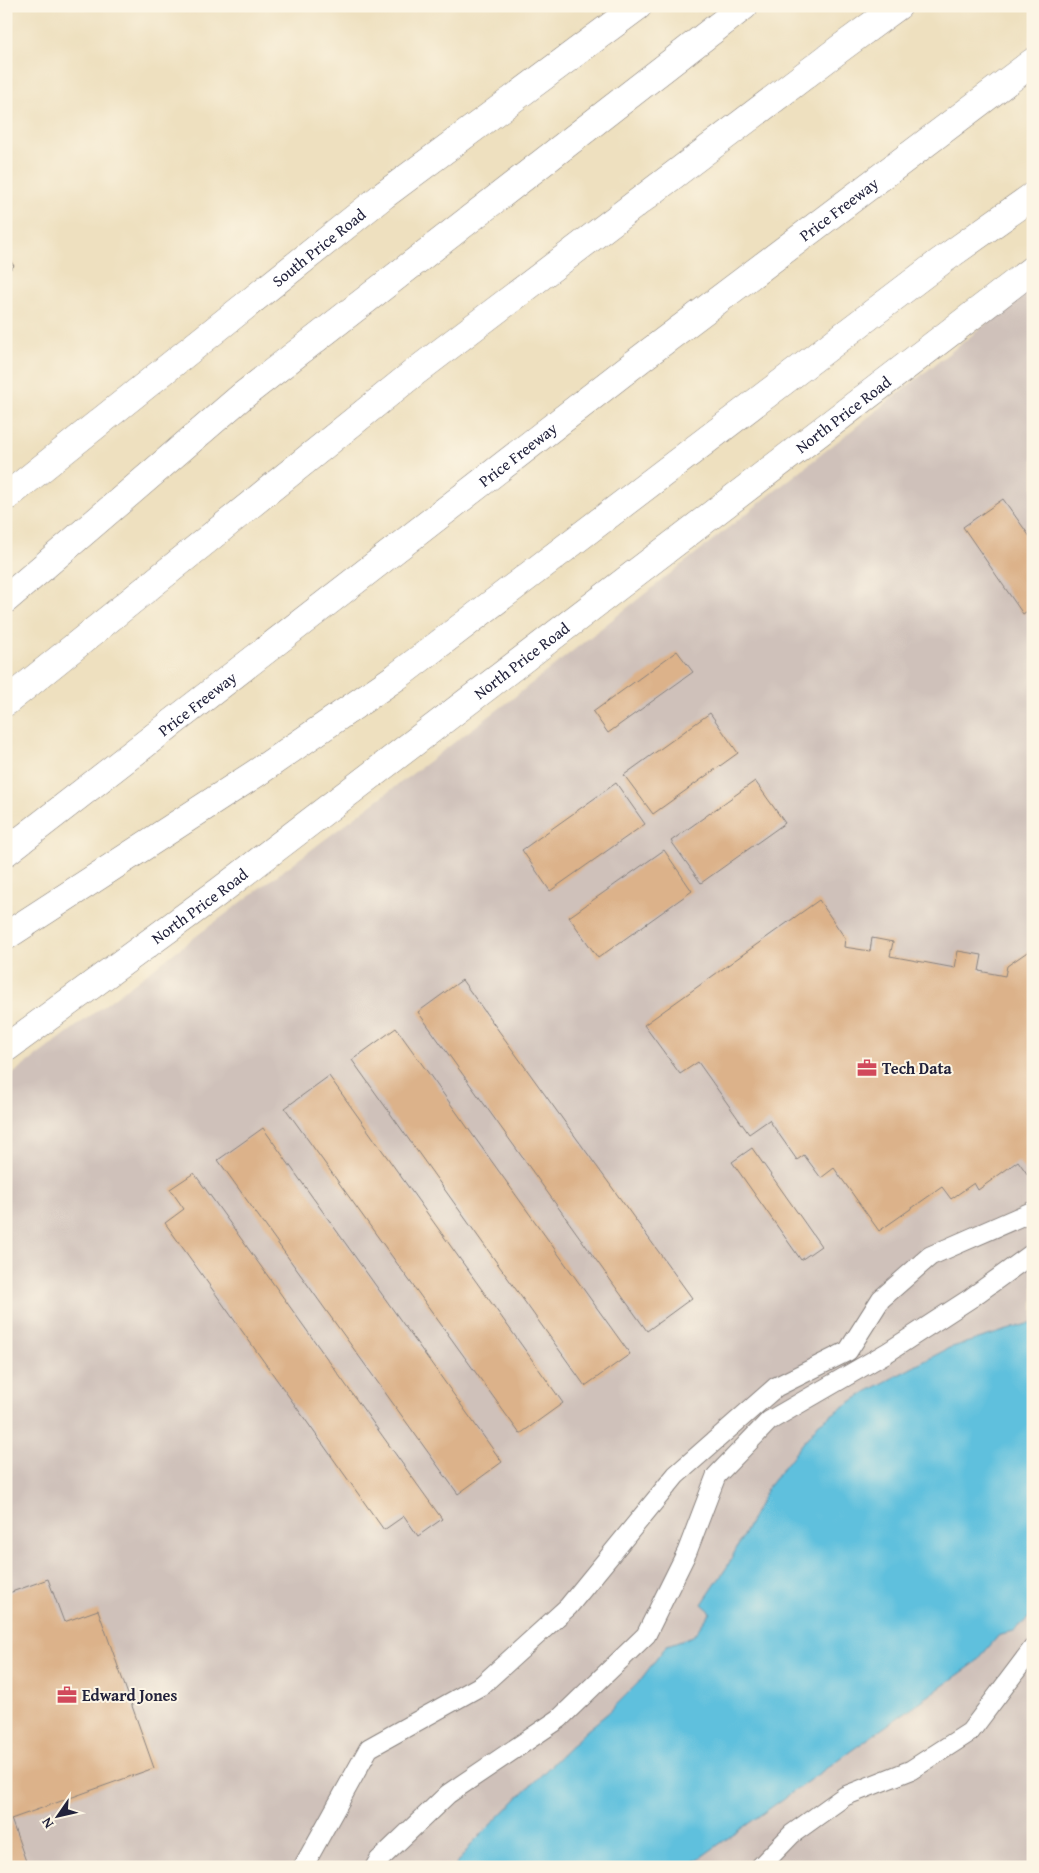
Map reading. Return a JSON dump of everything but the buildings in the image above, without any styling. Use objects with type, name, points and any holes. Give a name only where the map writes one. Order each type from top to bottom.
[{"type":"main road","name":"South Price Road","points":[[6,497],[384,195],[638,6]]},
{"type":"main road","points":[[6,600],[241,397],[744,6]]},
{"type":"main road","points":[[6,702],[415,372],[898,6]]},
{"type":"main road","name":"Price Freeway","points":[[6,852],[635,363],[1033,62]]},
{"type":"main road","points":[[6,936],[258,772],[396,677],[932,268],[1033,196]]},
{"type":"main road","name":"North Price Road","points":[[6,1048],[228,885],[1033,269]]},
{"type":"street","points":[[304,1867],[369,1748],[482,1685],[568,1607],[676,1475],[776,1387],[848,1351],[881,1298],[930,1256],[1033,1211]]},
{"type":"street","points":[[375,1867],[379,1860],[448,1794],[559,1719],[646,1635],[687,1552],[716,1476],[769,1421],[888,1352],[972,1298],[1033,1253]]},
{"type":"street","points":[[760,1867],[792,1834],[844,1796],[911,1770],[970,1732],[1033,1648]]},
{"type":"shaded area","points":[[1033,287],[1033,1867],[6,1867],[6,1079],[508,702]]},
{"type":"water","points":[[1027,1324],[1033,1324],[1033,1614],[1014,1631],[1000,1634],[975,1663],[687,1867],[454,1867],[475,1840],[638,1683],[667,1645],[693,1636],[711,1612],[702,1604],[727,1567],[768,1487],[819,1423],[866,1392],[949,1348]]},
{"type":"place","name":"Tech Data","points":[[867,1068]]},
{"type":"place","name":"Edward Jones","points":[[67,1695]]}]
